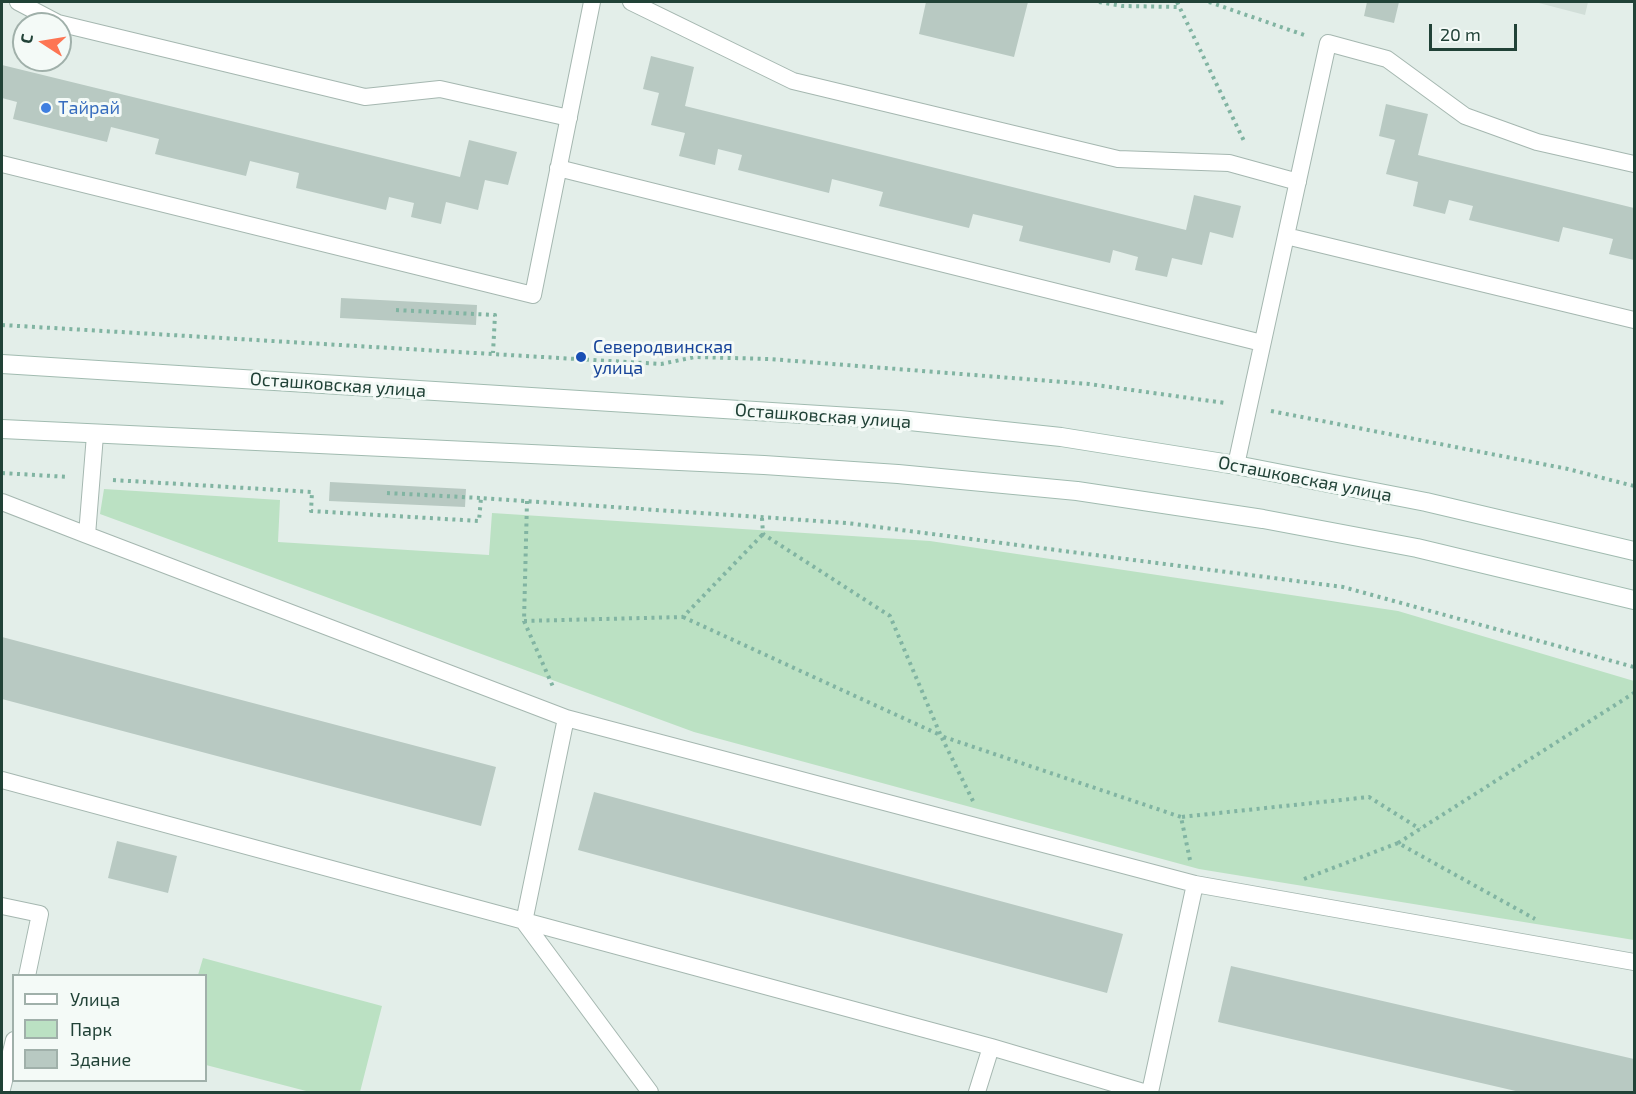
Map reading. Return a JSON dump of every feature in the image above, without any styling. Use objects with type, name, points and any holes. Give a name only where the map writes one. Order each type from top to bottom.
[{"type":"main road","name":"Осташковская улица","points":[[2,364],[900,420],[1061,437],[1236,465],[1426,502],[1635,551]]},
{"type":"main road","points":[[2,429],[776,466],[898,474],[1077,491],[1263,519],[1417,548],[1635,600]]},
{"type":"lane","points":[[18,2],[58,23],[365,97],[440,89],[568,118]]},
{"type":"lane","points":[[2,164],[533,296],[592,2]]},
{"type":"lane","points":[[631,2],[793,81],[1118,159],[1229,164],[1298,182]]},
{"type":"lane","points":[[1236,465],[1328,43],[1387,59],[1465,116],[1537,142],[1635,164]]},
{"type":"lane","points":[[558,168],[1262,343]]},
{"type":"lane","points":[[1286,236],[1635,320]]},
{"type":"lane","points":[[87,535],[95,435]]},
{"type":"lane","points":[[2,502],[566,718],[1195,884],[1635,962]]},
{"type":"lane","points":[[566,718],[524,922],[650,1092]]},
{"type":"lane","points":[[2,780],[991,1047],[1143,1092]]},
{"type":"lane","points":[[1150,1092],[1195,884]]},
{"type":"lane","points":[[2,906],[40,914],[27,974]]},
{"type":"lane","points":[[978,1092],[991,1047]]},
{"type":"lane","points":[[2,1089],[12,1048]]},
{"type":"path","points":[[1099,2],[1122,6],[1180,7]]},
{"type":"path","points":[[1178,2],[1258,171]]},
{"type":"path","points":[[1209,2],[1328,43]]},
{"type":"path","points":[[396,310],[495,315],[493,353]]},
{"type":"path","points":[[2,325],[661,364],[695,357],[769,359],[1089,384],[1248,406],[1568,469],[1635,486]]},
{"type":"path","points":[[2,473],[312,492],[311,511],[479,521],[481,498]]},
{"type":"path","points":[[387,493],[847,523],[1343,587],[1635,667]]},
{"type":"path","points":[[527,501],[524,621],[566,718]]},
{"type":"path","points":[[683,617],[763,534],[762,518]]},
{"type":"path","points":[[763,534],[890,616],[941,736],[987,829]]},
{"type":"path","points":[[524,621],[683,617],[941,736],[1181,817],[1369,797],[1420,829]]},
{"type":"path","points":[[1301,880],[1398,843],[1635,693]]},
{"type":"path","points":[[1181,817],[1195,884]]},
{"type":"path","points":[[1398,843],[1542,923]]},
{"type":"shaded area","points":[[1535,2],[1588,2],[1585,15]]},
{"type":"green space","points":[[104,489],[280,500],[278,542],[489,555],[492,513],[930,541],[1398,611],[1634,681],[1634,940],[1199,869],[694,732],[100,514]]},
{"type":"green space","points":[[203,958],[382,1006],[360,1092],[310,1092],[207,1065],[207,974],[198,974]]},
{"type":"building","points":[[926,2],[1028,2],[1014,57],[919,34]]},
{"type":"building","points":[[1367,2],[1399,2],[1394,23],[1364,16]]},
{"type":"building","points":[[651,56],[694,67],[685,106],[1186,230],[1194,195],[1241,206],[1233,238],[1210,232],[1202,265],[1172,258],[1167,277],[1135,270],[1138,257],[1113,250],[1110,263],[1019,241],[1023,226],[973,214],[969,228],[879,206],[883,192],[832,179],[829,193],[738,170],[742,155],[718,149],[715,165],[679,156],[685,133],[651,125],[659,93],[643,89]]},
{"type":"building","points":[[2,65],[12,67],[12,72],[31,72],[460,177],[469,140],[517,152],[508,185],[485,180],[478,210],[446,202],[441,224],[411,217],[414,203],[389,197],[386,210],[296,188],[299,173],[250,161],[246,176],[155,154],[159,139],[111,127],[107,142],[13,119],[17,102],[2,98]]},
{"type":"building","points":[[1386,104],[1428,114],[1418,155],[1634,208],[1634,260],[1609,254],[1613,239],[1563,227],[1559,242],[1469,220],[1473,206],[1449,200],[1445,214],[1413,206],[1418,182],[1386,174],[1395,140],[1379,136]]},
{"type":"building","points":[[341,298],[477,305],[476,325],[340,318]]},
{"type":"building","points":[[330,482],[466,489],[465,507],[329,501]]},
{"type":"building","points":[[2,637],[496,767],[481,826],[2,699]]},
{"type":"building","points":[[594,792],[1123,934],[1107,993],[578,850]]},
{"type":"building","points":[[117,841],[177,856],[168,893],[108,878]]},
{"type":"building","points":[[1231,966],[1634,1059],[1634,1092],[1520,1092],[1218,1022]]},
{"type":"place","name":"Тайрай","points":[[46,108]]},
{"type":"place","name":"Северодвинская улица","points":[[581,357]]}]
